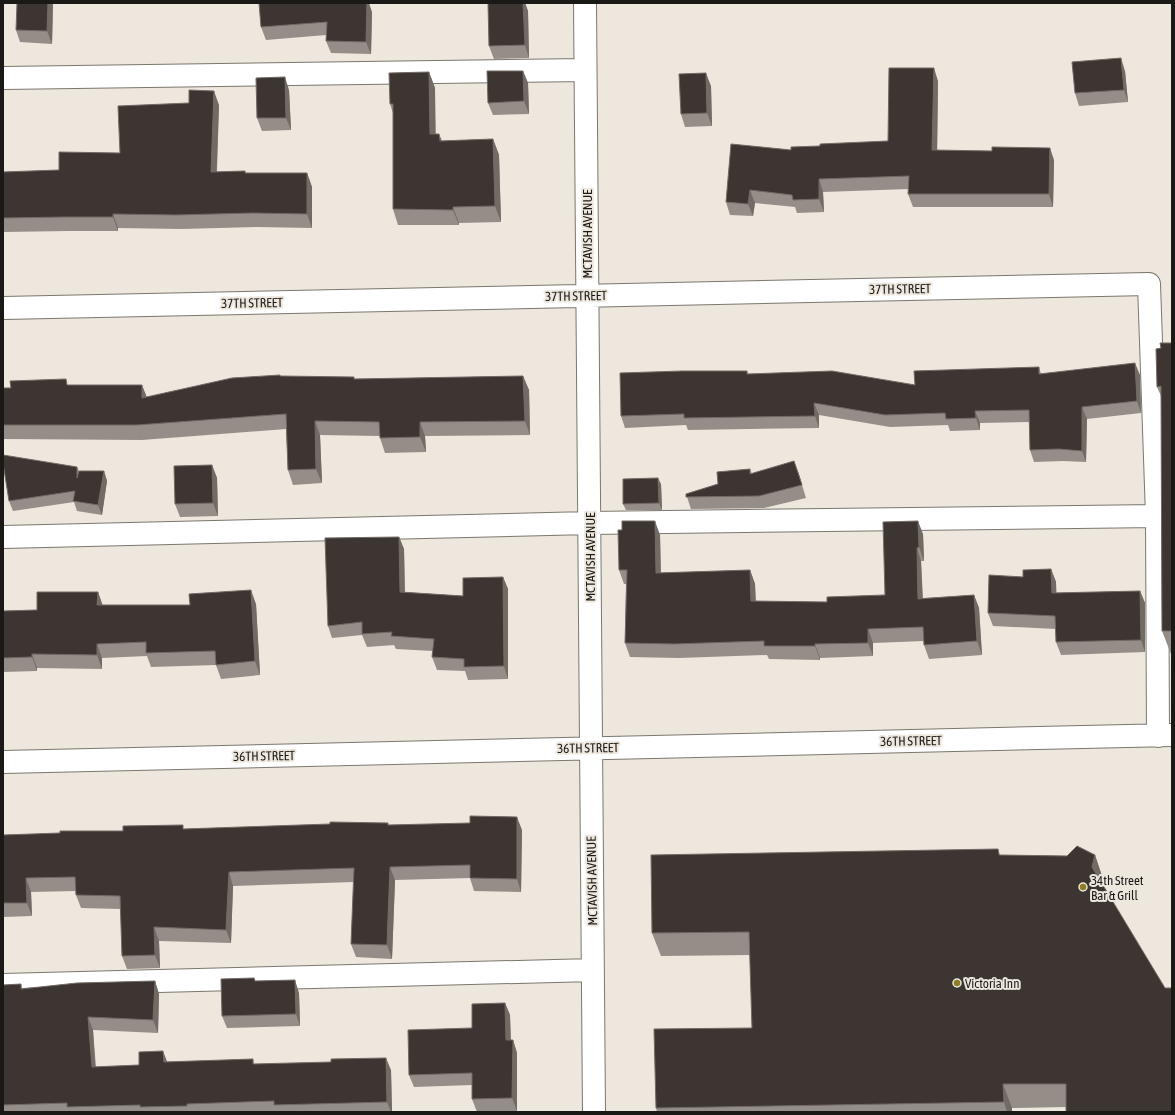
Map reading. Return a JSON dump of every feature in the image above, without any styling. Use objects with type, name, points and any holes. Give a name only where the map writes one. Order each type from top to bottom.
[{"type":"street","name":"MCTAVISH AVENUE","points":[[585,3],[594,1112]]},
{"type":"street","points":[[3,78],[585,70]]},
{"type":"street","name":"37TH STREET","points":[[3,308],[1149,284],[1157,516]]},
{"type":"street","points":[[3,536],[589,523],[1157,516],[1165,735]]},
{"type":"street","name":"36TH STREET","points":[[3,762],[1165,735]]},
{"type":"street","points":[[3,985],[593,970]]},
{"type":"building","points":[[17,3],[48,3],[47,31],[16,30]]},
{"type":"building","points":[[259,3],[367,3],[366,42],[326,41],[327,22],[261,27]]},
{"type":"building","points":[[488,3],[523,3],[525,45],[489,46]]},
{"type":"building","points":[[1121,58],[1124,90],[1075,93],[1072,62]]},
{"type":"building","points":[[889,68],[934,68],[932,150],[992,151],[992,147],[1050,148],[1049,194],[908,194],[909,176],[819,179],[819,199],[793,200],[792,195],[750,190],[748,204],[726,202],[731,144],[791,150],[791,147],[820,146],[820,144],[888,141]]},
{"type":"building","points":[[487,71],[523,71],[524,101],[488,103]]},
{"type":"building","points":[[429,72],[430,134],[439,134],[440,141],[493,139],[495,206],[453,207],[453,210],[393,209],[393,104],[390,104],[389,73]]},
{"type":"building","points":[[706,73],[707,113],[681,114],[679,74]]},
{"type":"building","points":[[285,77],[286,118],[257,118],[256,78]]},
{"type":"building","points":[[189,90],[214,91],[211,172],[245,171],[245,173],[307,173],[307,214],[113,214],[113,217],[3,218],[3,172],[59,170],[59,152],[120,153],[118,106],[189,103]]},
{"type":"building","points":[[1160,343],[1172,343],[1172,631],[1162,631],[1161,386],[1157,387],[1156,349],[1161,348]]},
{"type":"building","points":[[1135,363],[1137,401],[1082,407],[1082,451],[1059,449],[1030,450],[1029,410],[975,411],[976,418],[946,419],[945,413],[885,415],[814,403],[815,416],[684,418],[684,414],[621,416],[620,373],[747,371],[747,374],[832,371],[915,385],[914,371],[1039,367],[1039,374]]},
{"type":"building","points":[[280,375],[354,377],[354,379],[523,376],[525,421],[420,422],[420,437],[380,438],[379,422],[315,421],[316,469],[288,470],[286,414],[137,425],[3,425],[3,388],[11,388],[10,381],[66,379],[67,385],[142,385],[142,398],[232,378]]},
{"type":"building","points":[[3,455],[77,467],[77,478],[79,471],[104,471],[98,505],[73,501],[75,491],[9,501]]},
{"type":"building","points":[[794,461],[802,485],[759,496],[686,497],[686,494],[718,484],[717,472],[750,469],[750,474]]},
{"type":"building","points":[[212,465],[213,503],[175,504],[174,466]]},
{"type":"building","points":[[658,478],[659,503],[623,504],[623,479]]},
{"type":"building","points":[[622,521],[655,521],[656,573],[750,570],[751,601],[827,602],[827,597],[885,595],[883,522],[918,521],[918,599],[974,595],[977,641],[924,645],[923,627],[868,629],[868,643],[815,644],[815,646],[764,646],[764,641],[674,644],[625,643],[627,570],[619,570],[618,530],[622,530]]},
{"type":"building","points":[[399,537],[400,592],[463,596],[463,578],[503,577],[504,666],[464,667],[464,659],[432,657],[434,639],[391,636],[392,632],[362,634],[362,622],[328,626],[325,538]]},
{"type":"building","points":[[1051,569],[1052,593],[1140,591],[1141,640],[1056,642],[1055,616],[988,613],[989,575],[1023,577],[1023,570]]},
{"type":"building","points":[[251,590],[255,661],[216,665],[215,651],[146,653],[146,642],[97,644],[97,655],[32,654],[32,657],[3,658],[3,611],[37,610],[37,592],[98,592],[97,605],[190,605],[189,594]]},
{"type":"building","points":[[470,816],[517,817],[517,879],[470,878],[470,865],[390,867],[387,945],[351,944],[354,868],[229,872],[226,930],[154,927],[155,955],[122,956],[120,896],[76,895],[75,877],[26,878],[27,903],[3,903],[3,835],[60,833],[60,831],[123,831],[123,826],[183,825],[183,829],[330,824],[330,822],[388,823],[388,825],[470,823]]},
{"type":"building","name":"Victoria Inn","points":[[1077,846],[1095,855],[1092,867],[1165,988],[1172,988],[1172,1112],[1066,1112],[1066,1084],[1003,1084],[1004,1102],[656,1108],[654,1029],[752,1028],[749,932],[652,933],[651,855],[998,849],[999,855],[1067,856]]},
{"type":"building","points":[[254,978],[255,981],[295,980],[296,1014],[222,1016],[221,979]]},
{"type":"building","points":[[155,981],[153,1020],[88,1017],[92,1067],[139,1065],[139,1052],[163,1051],[164,1062],[253,1059],[253,1064],[331,1062],[331,1059],[386,1058],[387,1102],[274,1105],[274,1101],[140,1107],[140,1105],[67,1107],[67,1103],[3,1105],[3,985],[21,984],[21,989],[77,983]]},
{"type":"building","points":[[505,1003],[506,1040],[513,1040],[512,1098],[472,1099],[472,1073],[409,1075],[408,1030],[472,1028],[472,1004]]},
{"type":"place","name":"34th Street Bar & Grill","points":[[1083,887]]},
{"type":"place","name":"Victoria Inn","points":[[957,983]]}]
